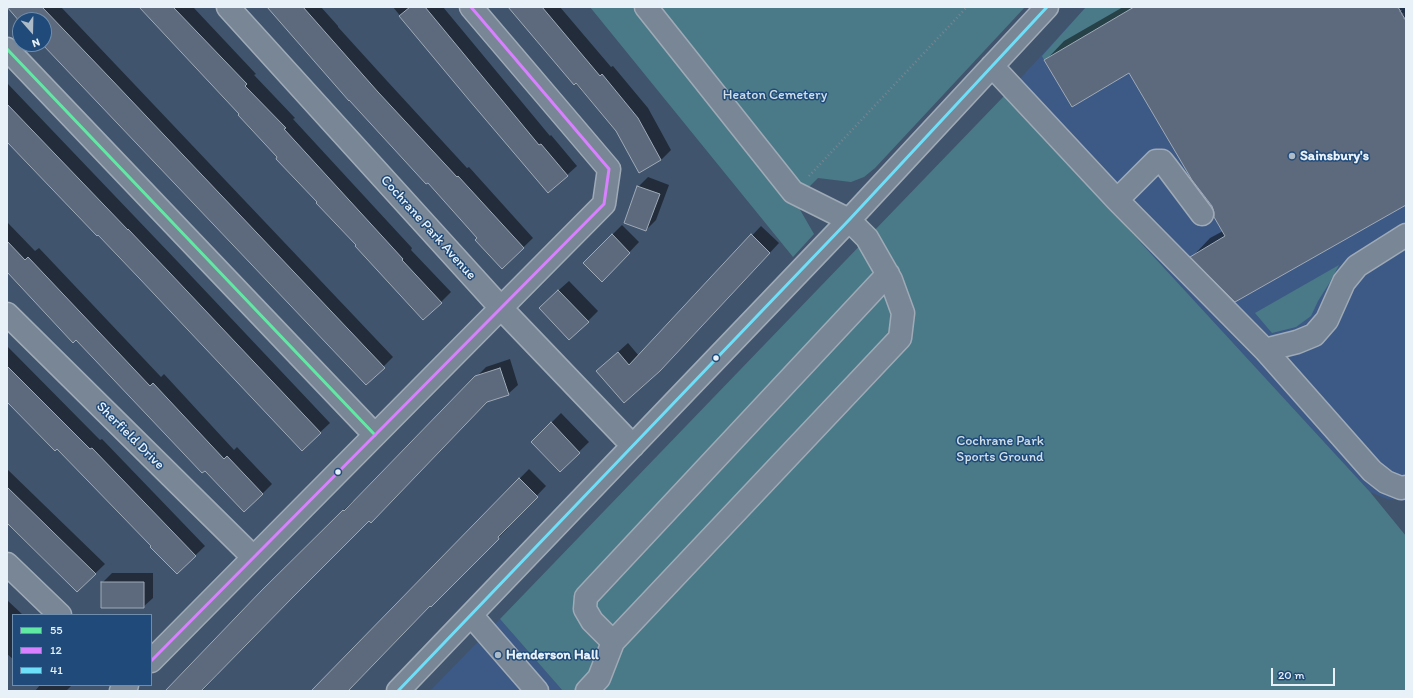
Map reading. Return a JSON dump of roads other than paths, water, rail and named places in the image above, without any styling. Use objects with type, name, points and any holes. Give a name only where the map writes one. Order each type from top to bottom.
[{"type":"street","name":"Cochrane Park Avenue","points":[[228,7],[501,308],[633,446]]},
{"type":"street","points":[[152,660],[604,204],[609,170],[471,7]]},
{"type":"street","points":[[587,691],[599,678],[613,642],[900,338],[903,313],[888,274],[867,238],[849,220],[793,192],[646,7]]},
{"type":"street","points":[[398,691],[849,220],[1047,7]]},
{"type":"street","points":[[7,49],[375,434]]},
{"type":"street","points":[[992,66],[1117,200],[1265,350],[1372,471],[1386,482],[1401,488],[1406,487]]},
{"type":"street","points":[[1117,200],[1156,161],[1159,161],[1166,166],[1202,214]]},
{"type":"street","points":[[1265,350],[1297,342],[1314,335],[1327,320],[1344,282],[1358,266],[1406,235]]},
{"type":"street","points":[[613,642],[592,621],[585,609],[586,597],[888,274]]},
{"type":"street","name":"Sherfield Drive","points":[[7,314],[253,558]]},
{"type":"street","points":[[7,564],[59,614]]},
{"type":"street","points":[[471,615],[536,691]]},
{"type":"place","name":"Sainsbury's","points":[[1292,156]]},
{"type":"place","name":"Henderson Hall","points":[[498,655]]},
{"type":"park label","name":"Heaton Cemetery","points":[[775,95]]},
{"type":"park label","name":"Cochrane Park Sports Ground","points":[[1000,450]]}]
